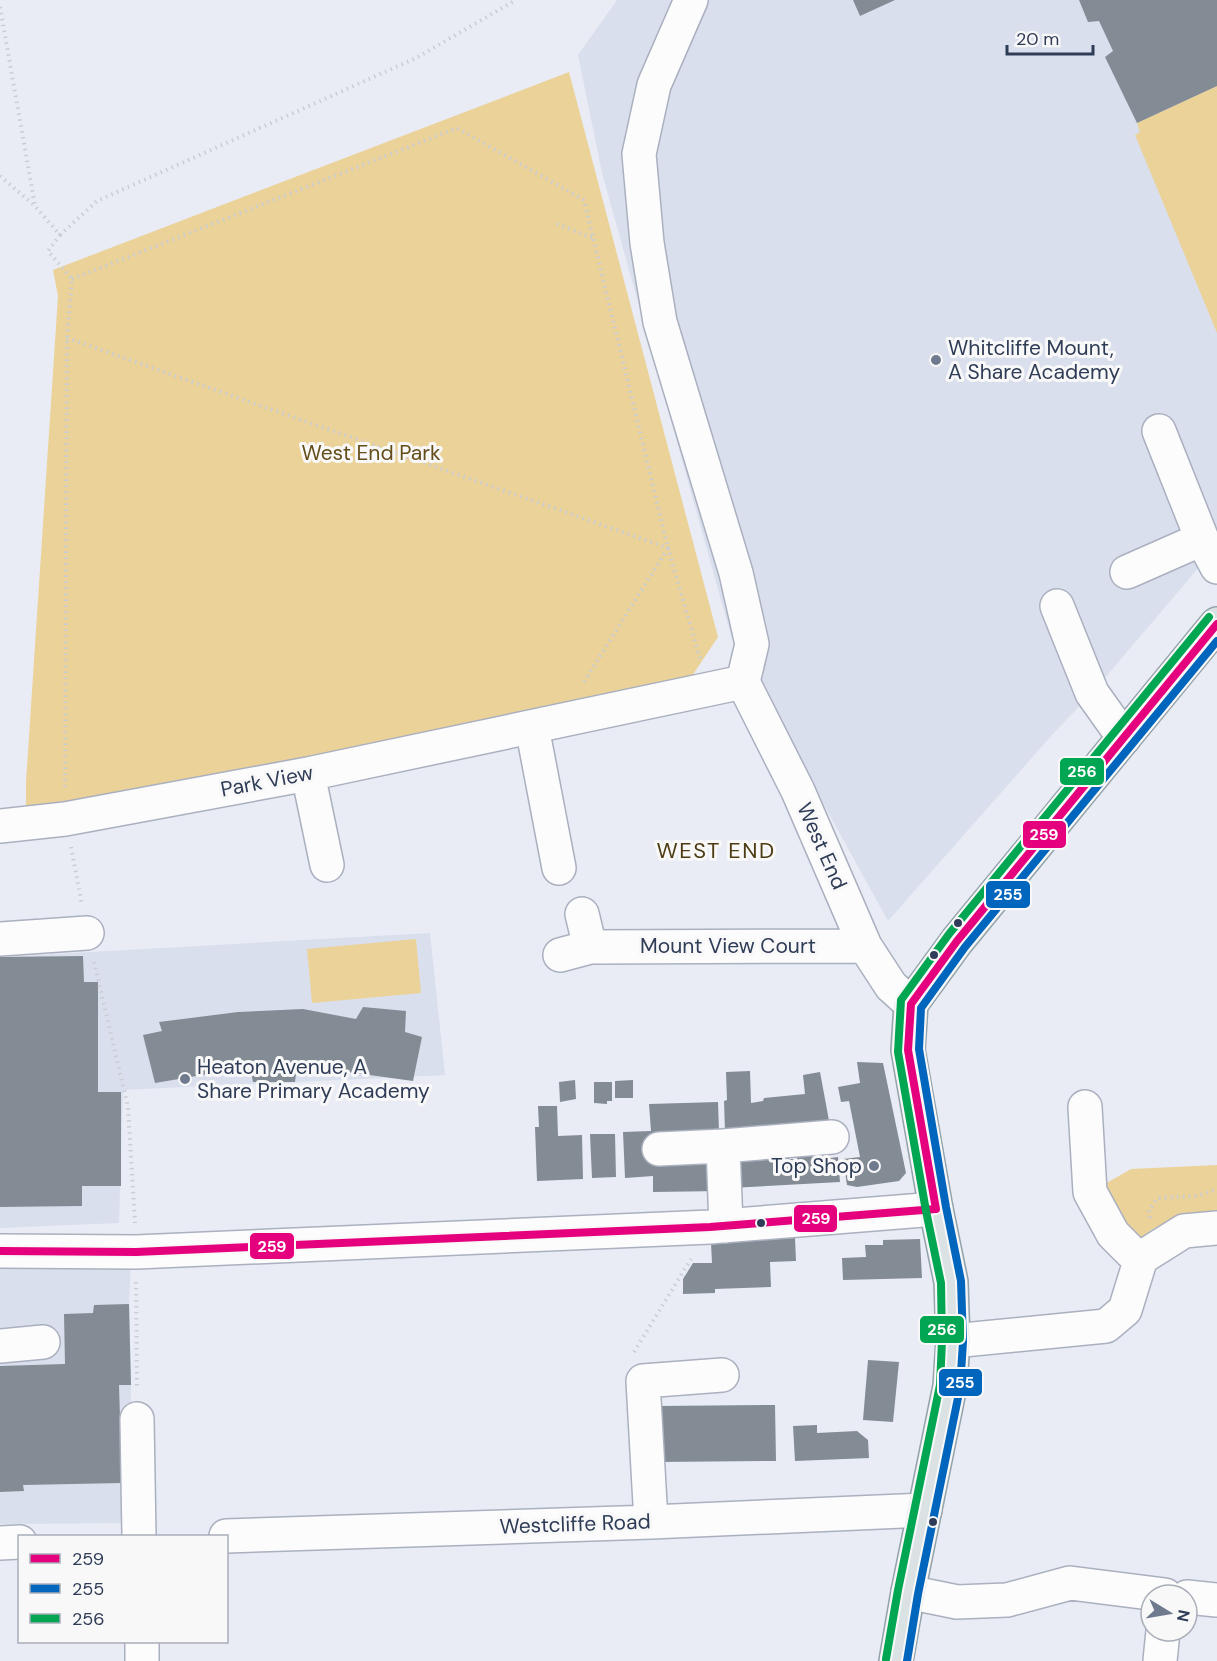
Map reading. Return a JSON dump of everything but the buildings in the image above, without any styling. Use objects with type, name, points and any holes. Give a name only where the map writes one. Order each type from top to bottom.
[{"type":"main road","points":[[896,1661],[950,1386],[953,1341],[951,1282],[908,1050],[911,1004],[957,941],[1217,624]]},
{"type":"street","points":[[691,0],[654,85],[639,154],[647,243],[660,322],[736,573],[752,644],[743,682]]},
{"type":"street","points":[[1127,573],[1210,553],[1159,431]]},
{"type":"street","points":[[1057,606],[1092,693],[1124,738]]},
{"type":"street","name":"Park View","points":[[0,826],[65,819],[308,774],[743,682]]},
{"type":"street","name":"West End","points":[[743,682],[798,791],[865,946],[891,986],[911,1004]]},
{"type":"street","points":[[532,726],[559,868]]},
{"type":"street","points":[[308,774],[327,865]]},
{"type":"street","name":"Mount View Court","points":[[582,914],[575,951],[865,946]]},
{"type":"street","points":[[0,939],[87,933]]},
{"type":"street","points":[[1085,1107],[1090,1192],[1113,1234],[1131,1252],[1141,1258]]},
{"type":"street","points":[[659,1149],[832,1137]]},
{"type":"street","points":[[723,1146],[726,1226]]},
{"type":"street","points":[[0,1251],[136,1252],[726,1226],[936,1209]]},
{"type":"street","points":[[953,1341],[1106,1326],[1125,1310],[1141,1258],[1184,1231],[1217,1228]]},
{"type":"street","points":[[0,1346],[43,1342]]},
{"type":"street","points":[[651,1522],[643,1381],[722,1375]]},
{"type":"street","points":[[137,1419],[139,1535]]},
{"type":"street","name":"Westcliffe Road","points":[[228,1536],[651,1522],[925,1510]]},
{"type":"street","points":[[0,1543],[18,1542]]},
{"type":"street","points":[[908,1592],[957,1602],[1007,1600],[1070,1583],[1139,1592]]},
{"type":"street","points":[[1199,1598],[1217,1600]]},
{"type":"street","points":[[142,1643],[142,1661]]},
{"type":"street","points":[[1160,1661],[1162,1643]]},
{"type":"path","points":[[137,1419],[136,1252],[128,1107],[87,933],[65,819],[66,338],[72,279],[48,251],[60,235],[97,201],[416,58],[516,0]]},
{"type":"path","points":[[0,7],[34,206]]},
{"type":"path","points":[[72,279],[456,128],[584,200],[668,548],[701,663]]},
{"type":"path","points":[[0,176],[34,206],[60,235]]},
{"type":"path","points":[[557,224],[593,238]]},
{"type":"path","points":[[66,338],[668,548]]},
{"type":"path","points":[[580,687],[668,548]]},
{"type":"shaded area","name":"Whitcliffe Mount, A Share Academy","points":[[617,0],[1217,0],[1217,546],[1092,693],[1051,736],[888,921],[731,636],[602,173],[578,55]]},
{"type":"shaded area","name":"Heaton Avenue, A Share Primary Academy","points":[[430,933],[445,1075],[123,1090],[119,1223],[0,1228],[0,957]]},
{"type":"shaded area","points":[[131,1263],[129,1304],[130,1523],[0,1524],[0,1266]]},
{"type":"green space","name":"West End Park","points":[[569,72],[718,637],[690,679],[26,815],[26,782],[58,296],[53,270]]},
{"type":"green space","points":[[1217,86],[1217,333],[1135,135],[1140,132],[1137,123]]},
{"type":"green space","points":[[416,939],[421,993],[312,1003],[307,949]]},
{"type":"green space","points":[[1217,1165],[1217,1213],[1169,1221],[1151,1230],[1135,1244],[1103,1185],[1131,1169]]},
{"type":"transit line","name":"256","points":[[886,1659],[940,1385],[942,1341],[941,1283],[898,1052],[901,1000],[949,934],[1209,617]]},
{"type":"transit line","name":"259","points":[[0,1251],[136,1252],[710,1227],[936,1209],[908,1050],[911,1004],[957,941],[1217,624]]},
{"type":"transit line","name":"255","points":[[907,1661],[918,1594],[960,1388],[963,1342],[961,1281],[919,1049],[921,1008],[965,947],[1217,641]]},
{"type":"place","name":"Whitcliffe Mount, A Share Academy","points":[[936,360]]},
{"type":"place","name":"Heaton Avenue, A Share Primary Academy","points":[[185,1079]]},
{"type":"place","name":"Top Shop","points":[[874,1166]]},
{"type":"district","name":"WEST END","points":[[716,850]]}]
